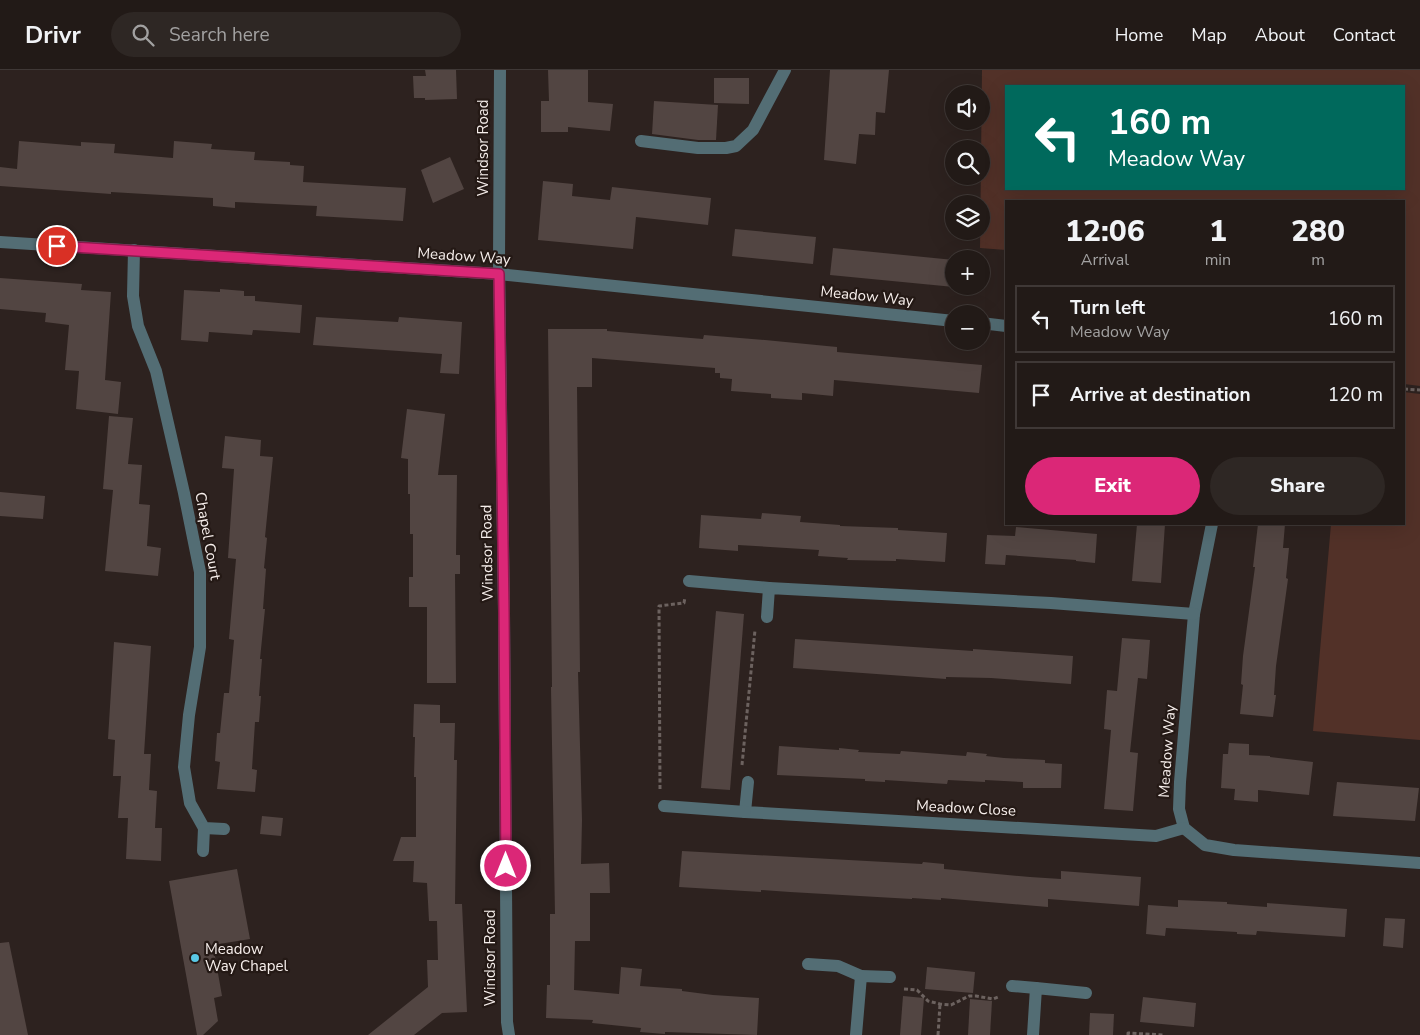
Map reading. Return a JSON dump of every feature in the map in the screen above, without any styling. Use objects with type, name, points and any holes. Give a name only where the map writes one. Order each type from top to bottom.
[{"type":"street","name":"Windsor Road","points":[[500,70],[499,274],[507,1022],[509,1035]]},
{"type":"street","points":[[641,142],[698,148],[736,146],[753,130],[785,70]]},
{"type":"street","name":"Meadow Way","points":[[0,242],[499,274],[945,320]]},
{"type":"street","name":"Chapel Court","points":[[134,250],[133,296],[138,326],[156,371],[200,572],[200,647],[189,716],[184,766],[190,803],[204,828]]},
{"type":"street","points":[[990,325],[1005,326]]},
{"type":"street","name":"Meadow Way","points":[[1184,828],[1179,809],[1180,782],[1194,614],[1212,525]]},
{"type":"street","points":[[689,581],[769,588],[1052,602],[1194,614]]},
{"type":"street","points":[[766,617],[769,588]]},
{"type":"street","points":[[745,812],[748,782]]},
{"type":"street","name":"Meadow Close","points":[[664,806],[716,811],[1156,836],[1184,828]]},
{"type":"street","points":[[203,851],[204,828],[224,828]]},
{"type":"street","points":[[1184,828],[1204,846],[1234,850],[1420,863]]},
{"type":"street","points":[[808,964],[838,966],[861,976],[890,977]]},
{"type":"street","points":[[856,1035],[861,976]]},
{"type":"street","points":[[1012,986],[1086,993]]},
{"type":"street","points":[[1033,1035],[1036,988]]},
{"type":"path","points":[[1405,389],[1420,390]]},
{"type":"path","points":[[664,806],[660,806],[659,606],[684,603],[686,580],[689,581]]},
{"type":"path","points":[[748,782],[741,773],[756,620],[766,617]]},
{"type":"path","points":[[890,977],[895,988],[917,990],[928,1001],[940,1004],[951,1005],[969,996],[993,999]]},
{"type":"path","points":[[938,1035],[940,1004]]},
{"type":"path","points":[[1128,1035],[1128,1033],[1163,1035]]},
{"type":"shaded area","points":[[982,70],[1420,70],[1420,386],[1405,384],[1405,200],[1005,200],[1005,250],[980,248],[980,240],[990,240],[990,195],[981,195],[981,185],[990,185],[990,140],[981,140],[981,130],[990,130],[990,85],[982,85]]},
{"type":"shaded area","points":[[1405,392],[1420,394],[1420,740],[1313,731],[1331,525],[1405,525]]},
{"type":"building","points":[[425,70],[456,70],[457,99],[425,100],[425,98],[414,98],[413,76],[426,76]]},
{"type":"building","points":[[548,70],[588,70],[588,102],[613,104],[610,131],[568,127],[568,132],[541,132],[541,101],[549,101]]},
{"type":"building","points":[[830,70],[889,70],[885,113],[876,112],[875,135],[859,134],[856,164],[824,160]]},
{"type":"building","points":[[714,78],[749,78],[749,104],[714,103]]},
{"type":"building","points":[[654,101],[718,105],[716,140],[698,140],[652,134]]},
{"type":"building","points":[[19,141],[81,146],[81,142],[115,144],[114,153],[173,158],[174,141],[212,144],[211,149],[255,152],[254,160],[290,162],[290,165],[304,166],[303,182],[406,188],[403,221],[316,216],[317,206],[235,202],[235,208],[213,206],[213,198],[111,192],[111,194],[0,186],[0,167],[17,169]]},
{"type":"building","points":[[450,157],[464,189],[433,203],[421,170]]},
{"type":"building","points":[[543,181],[573,184],[572,196],[610,200],[612,187],[711,198],[708,225],[636,217],[633,249],[538,240]]},
{"type":"building","points":[[735,229],[816,237],[813,264],[732,256]]},
{"type":"building","points":[[833,248],[945,259],[945,286],[830,275]]},
{"type":"building","points":[[0,278],[82,284],[81,290],[111,292],[105,380],[121,382],[118,414],[76,409],[79,371],[65,370],[69,325],[45,322],[46,313],[0,309]]},
{"type":"building","points":[[220,289],[244,291],[244,296],[255,296],[255,301],[302,305],[300,333],[253,330],[252,335],[209,332],[208,342],[181,340],[184,290],[220,292]]},
{"type":"building","points":[[316,317],[398,322],[399,317],[462,322],[459,374],[440,373],[442,354],[313,345]]},
{"type":"building","points":[[548,329],[607,329],[607,331],[703,339],[704,335],[765,340],[837,347],[837,352],[982,365],[979,393],[834,380],[833,396],[802,393],[802,400],[771,398],[771,394],[731,391],[732,379],[720,378],[720,373],[715,373],[715,368],[592,358],[592,387],[577,387],[581,864],[609,863],[610,893],[590,893],[590,941],[575,941],[574,990],[619,994],[621,967],[642,969],[640,986],[682,989],[682,991],[713,995],[759,998],[757,1035],[640,1032],[641,1028],[592,1023],[593,1020],[546,1018],[547,985],[550,985],[550,914],[555,914]]},
{"type":"building","points":[[407,409],[445,414],[438,475],[457,475],[456,555],[460,555],[460,574],[455,574],[456,683],[427,683],[427,607],[409,607],[409,577],[413,577],[413,534],[410,534],[408,459],[401,458]]},
{"type":"building","points":[[109,416],[133,418],[128,464],[142,465],[139,504],[150,505],[147,546],[161,548],[158,576],[105,571],[113,490],[103,489]]},
{"type":"building","points":[[225,436],[261,440],[260,456],[273,457],[265,537],[267,538],[264,568],[266,569],[263,609],[265,609],[260,659],[262,659],[259,696],[261,696],[259,722],[255,722],[252,769],[257,770],[255,792],[217,789],[220,762],[215,761],[217,733],[220,733],[224,693],[229,693],[234,640],[229,639],[236,559],[228,558],[234,469],[222,468]]},
{"type":"building","points":[[0,492],[45,496],[43,519],[0,516]]},
{"type":"building","points":[[762,513],[801,516],[800,522],[947,533],[945,562],[896,559],[896,561],[847,560],[848,558],[818,556],[819,550],[738,545],[738,551],[699,548],[701,515],[761,519]]},
{"type":"building","points":[[1137,525],[1165,525],[1161,583],[1132,581]]},
{"type":"building","points":[[1258,525],[1285,525],[1283,548],[1289,548],[1286,578],[1288,579],[1276,666],[1274,695],[1276,695],[1273,717],[1240,714],[1243,656],[1255,567],[1253,567]]},
{"type":"building","points":[[1016,527],[1097,534],[1095,563],[1006,555],[1005,565],[985,564],[987,535],[1015,536]]},
{"type":"building","points":[[716,611],[744,614],[730,790],[701,788]]},
{"type":"building","points":[[1122,638],[1150,640],[1147,679],[1138,678],[1130,752],[1138,753],[1133,811],[1104,809],[1111,730],[1104,729],[1107,690],[1117,691]]},
{"type":"building","points":[[795,639],[1073,656],[1071,684],[991,678],[946,677],[946,679],[793,668]]},
{"type":"building","points":[[114,642],[151,646],[144,754],[151,754],[149,790],[157,791],[155,828],[162,828],[161,861],[126,859],[128,818],[118,818],[121,776],[113,776],[115,740],[108,739]]},
{"type":"building","points":[[414,704],[440,705],[440,723],[455,723],[454,760],[457,760],[455,904],[462,904],[467,1012],[442,1013],[414,1035],[368,1035],[428,987],[427,960],[438,960],[437,921],[429,921],[427,883],[413,882],[414,861],[393,861],[401,837],[416,837]]},
{"type":"building","points":[[1229,743],[1249,744],[1249,755],[1313,762],[1309,795],[1258,790],[1258,802],[1234,800],[1235,789],[1221,788],[1223,754],[1228,754]]},
{"type":"building","points":[[779,746],[839,750],[839,748],[859,750],[858,752],[900,754],[901,751],[966,756],[967,752],[1004,758],[1045,760],[1045,763],[1062,764],[1061,788],[1023,788],[1023,782],[985,780],[985,782],[948,780],[947,784],[777,775]]},
{"type":"building","points":[[1337,782],[1419,788],[1415,821],[1333,816]]},
{"type":"building","points":[[262,816],[283,818],[281,836],[260,834]]},
{"type":"building","points":[[682,851],[922,864],[923,862],[944,864],[944,869],[1061,879],[1061,871],[1141,877],[1139,906],[1048,899],[1048,907],[941,898],[941,900],[912,899],[679,887]]},
{"type":"building","name":"Meadow Way Chapel","points":[[237,869],[250,939],[213,945],[222,996],[214,998],[218,1021],[203,1035],[197,1035],[169,881]]},
{"type":"building","points":[[1178,900],[1227,902],[1227,904],[1267,907],[1267,903],[1347,909],[1345,937],[1257,931],[1256,935],[1237,934],[1237,932],[1166,928],[1165,936],[1146,934],[1148,905],[1178,907]]},
{"type":"building","points":[[1385,918],[1405,919],[1403,948],[1383,946]]},
{"type":"building","points":[[9,942],[28,1035],[0,1035],[0,943]]},
{"type":"building","points":[[927,967],[975,972],[973,993],[925,989]]},
{"type":"building","points":[[903,996],[924,998],[921,1035],[900,1035]]},
{"type":"building","points":[[1143,997],[1196,1003],[1194,1027],[1140,1022]]},
{"type":"building","points":[[970,999],[992,1001],[990,1035],[968,1035]]},
{"type":"building","points":[[1090,1013],[1114,1014],[1113,1035],[1089,1035]]},
{"type":"place","name":"Meadow Way Chapel","points":[[195,958]]},
{"type":"route","points":[[57,246],[499,274],[506,866]]}]
